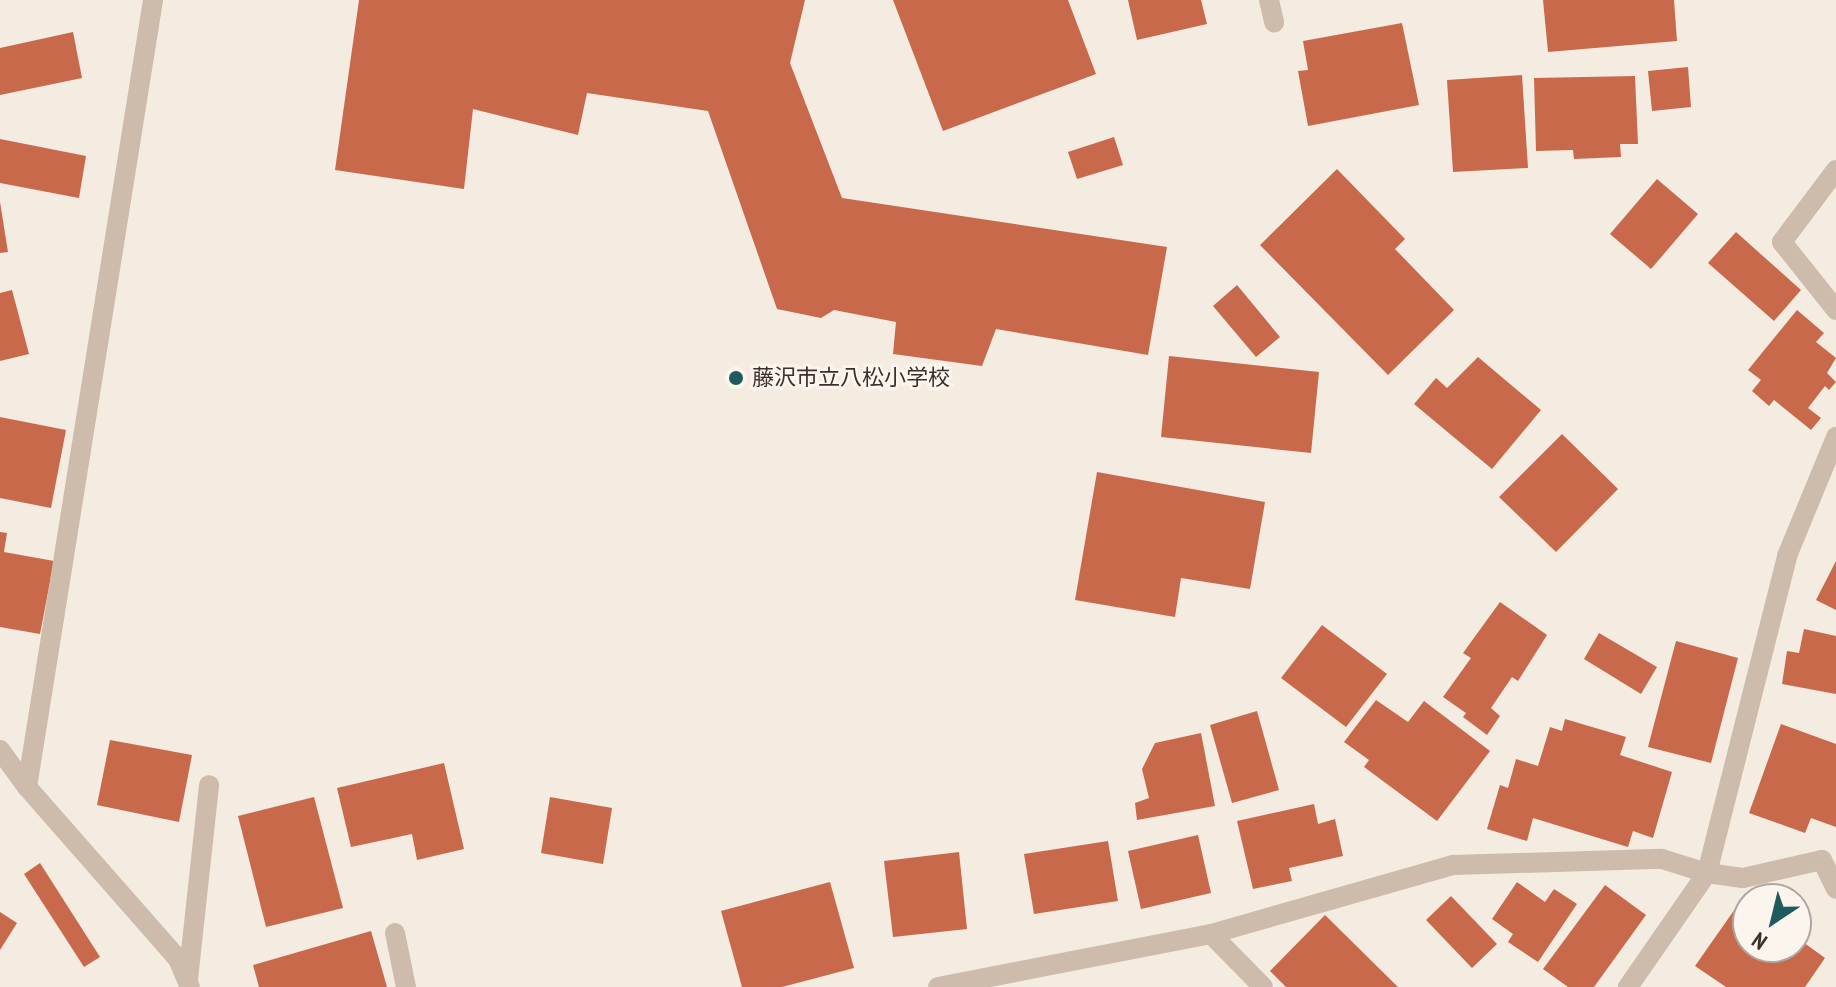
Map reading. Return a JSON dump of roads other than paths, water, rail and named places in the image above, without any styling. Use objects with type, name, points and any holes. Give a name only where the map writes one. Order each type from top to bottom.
[{"type":"street","points":[[27,787],[153,0]]},
{"type":"street","points":[[1269,0],[1274,22]]},
{"type":"street","points":[[1836,170],[1782,242],[1836,310]]},
{"type":"street","points":[[1628,987],[1707,873],[1787,556],[1836,437]]},
{"type":"street","points":[[0,750],[27,787],[178,959],[189,985]]},
{"type":"street","points":[[189,985],[209,785]]},
{"type":"street","points":[[938,987],[1211,934],[1454,865],[1662,859],[1707,873],[1743,878],[1829,856],[1836,889]]},
{"type":"street","points":[[395,933],[406,987]]},
{"type":"street","points":[[1211,934],[1263,987]]},
{"type":"place","name":"藤沢市立八松小学校","points":[[736,378]]}]
